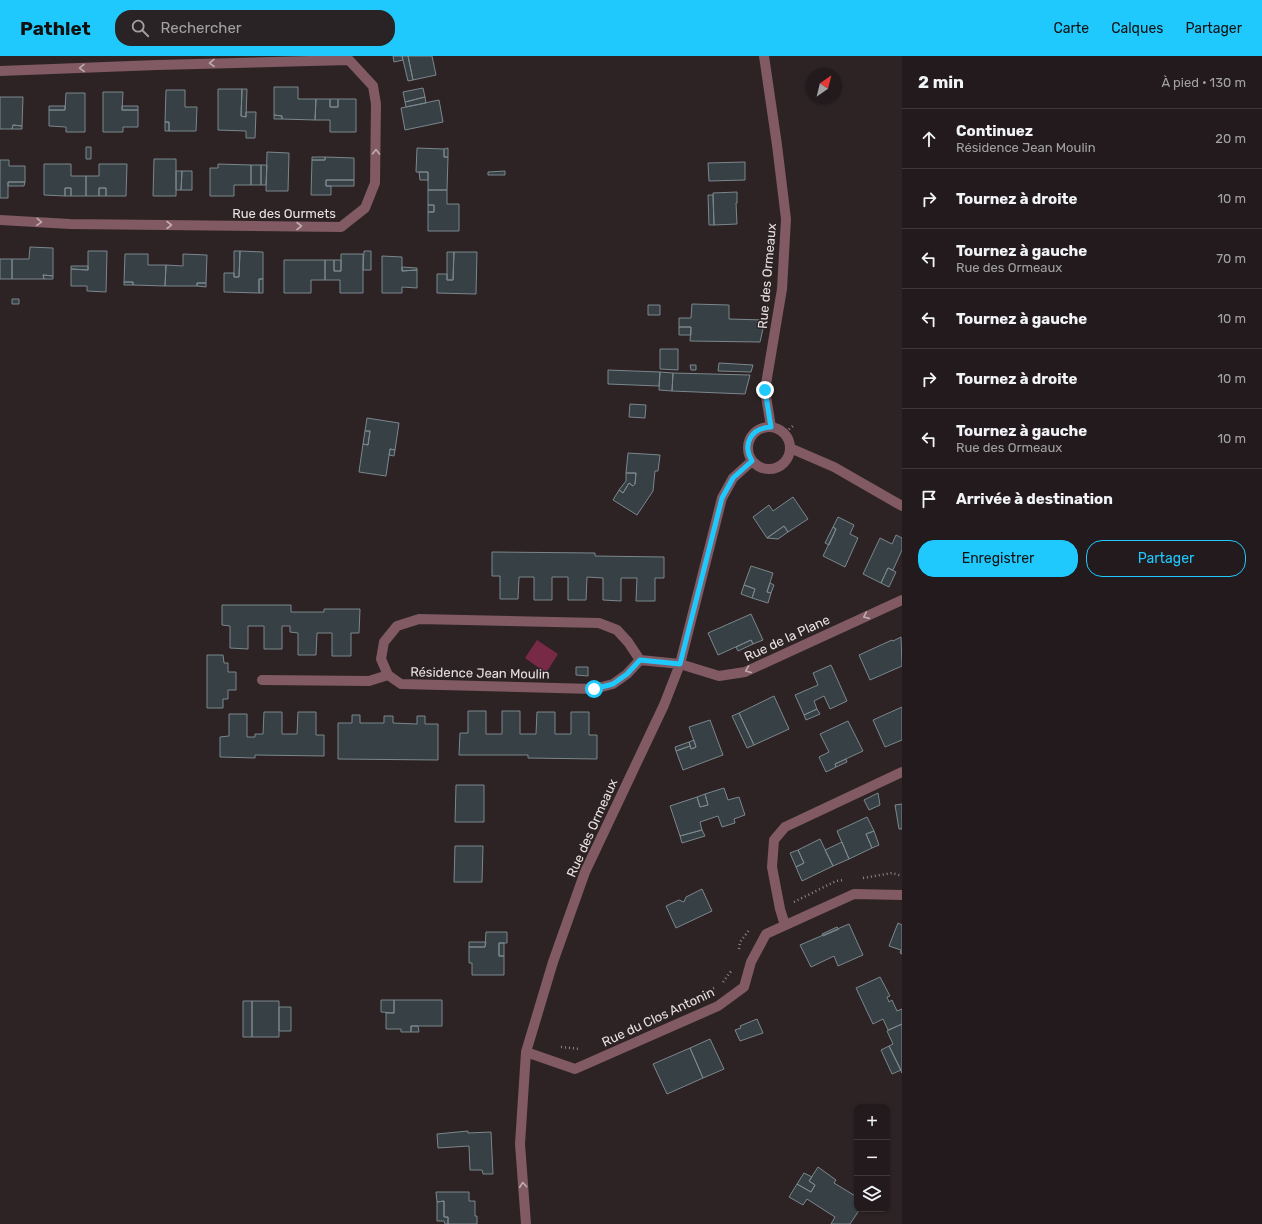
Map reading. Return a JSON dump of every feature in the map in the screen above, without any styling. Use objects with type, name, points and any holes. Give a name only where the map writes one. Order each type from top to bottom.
[{"type":"street","name":"Rue des Ormeaux","points":[[764,56],[786,219],[782,289],[765,390],[771,427]]},
{"type":"street","name":"Rue des Ourmets","points":[[0,71],[349,60],[373,86],[376,104],[375,183],[365,208],[341,226],[70,224],[0,220]]},
{"type":"street","points":[[764,427],[771,427],[776,428],[785,434],[790,443],[790,448],[789,456],[785,462],[772,469],[765,469],[752,461],[749,455],[749,441],[752,435],[758,430],[764,427]]},
{"type":"street","points":[[790,448],[834,467],[902,506]]},
{"type":"street","name":"Rue des Ormeaux","points":[[526,1224],[520,1144],[526,1052],[553,962],[585,872],[664,705],[680,664],[722,498],[733,478],[752,461]]},
{"type":"street","name":"Rue de la Plane","points":[[640,660],[680,664],[719,676],[745,672],[902,600]]},
{"type":"street","points":[[262,680],[369,680],[388,675],[381,659],[384,642],[397,626],[420,619],[599,623],[617,630],[628,642],[640,660]]},
{"type":"street","name":"Résidence Jean Moulin","points":[[388,675],[401,684],[594,689],[613,684],[627,674],[640,660]]},
{"type":"street","points":[[785,925],[780,909],[772,867],[774,840],[784,827],[902,772]]},
{"type":"street","name":"Rue du Clos Antonin","points":[[526,1052],[575,1069],[718,1006],[744,987],[751,962],[766,934],[854,894],[902,895]]},
{"type":"path","points":[[785,434],[794,424]]},
{"type":"path","points":[[857,878],[892,873],[902,876]]},
{"type":"path","points":[[780,909],[836,881],[850,879]]},
{"type":"path","points":[[739,955],[740,942],[751,926]]},
{"type":"path","points":[[722,984],[734,968]]},
{"type":"path","points":[[697,997],[716,988]]},
{"type":"path","points":[[559,1046],[582,1049]]},
{"type":"shaded area","points":[[537,640],[558,654],[546,673],[525,658]]},
{"type":"building","points":[[393,56],[402,56],[403,60],[394,62]]},
{"type":"building","points":[[402,56],[408,56],[413,80],[408,81]]},
{"type":"building","points":[[408,56],[432,56],[436,75],[413,80]]},
{"type":"building","points":[[274,87],[298,87],[298,99],[316,99],[315,120],[282,119],[282,116],[274,115]]},
{"type":"building","points":[[423,88],[425,97],[405,102],[403,92]]},
{"type":"building","points":[[218,89],[242,89],[241,116],[246,117],[246,112],[256,112],[255,138],[246,138],[246,131],[218,130]]},
{"type":"building","points":[[242,89],[247,89],[246,117],[241,116]]},
{"type":"building","points":[[166,90],[185,90],[185,107],[197,107],[196,131],[169,131],[169,122],[165,122]]},
{"type":"building","points":[[103,92],[123,92],[122,110],[138,110],[138,127],[123,127],[123,132],[103,132]]},
{"type":"building","points":[[66,93],[85,93],[85,132],[66,132],[66,127],[49,126],[49,110],[65,110]]},
{"type":"building","points":[[0,97],[23,97],[22,126],[13,125],[12,129],[0,129]]},
{"type":"building","points":[[425,97],[426,103],[406,107],[405,102]]},
{"type":"building","points":[[316,99],[330,99],[330,107],[338,107],[338,99],[356,99],[356,132],[330,132],[330,120],[315,120]]},
{"type":"building","points":[[330,99],[338,99],[338,107],[330,107]]},
{"type":"building","points":[[439,100],[443,122],[405,130],[401,108]]},
{"type":"building","points":[[49,106],[65,106],[65,110],[49,110]]},
{"type":"building","points":[[122,106],[138,106],[138,110],[122,110]]},
{"type":"building","points":[[274,115],[282,116],[282,119],[274,119]]},
{"type":"building","points":[[165,122],[169,122],[169,131],[165,131]]},
{"type":"building","points":[[13,125],[22,126],[22,129],[12,129]]},
{"type":"building","points":[[86,147],[91,147],[91,159],[86,159]]},
{"type":"building","points":[[417,148],[444,149],[444,157],[448,157],[447,190],[428,190],[428,172],[416,172]]},
{"type":"building","points":[[448,148],[448,157],[444,157],[444,149]]},
{"type":"building","points":[[267,152],[289,153],[288,191],[266,191]]},
{"type":"building","points":[[312,157],[325,157],[325,160],[312,160]]},
{"type":"building","points":[[325,157],[354,158],[354,180],[326,180],[326,186],[331,186],[331,195],[311,195],[312,160],[325,160]]},
{"type":"building","points":[[154,159],[176,159],[176,196],[153,196]]},
{"type":"building","points":[[0,160],[9,160],[9,166],[25,166],[25,182],[8,182],[8,198],[0,198]]},
{"type":"building","points":[[745,162],[745,180],[709,181],[708,163]]},
{"type":"building","points":[[44,164],[71,164],[71,176],[86,176],[86,196],[71,196],[71,188],[65,188],[65,196],[44,195]]},
{"type":"building","points":[[99,164],[127,164],[126,196],[106,196],[106,188],[99,188],[99,196],[86,196],[86,176],[99,176]]},
{"type":"building","points":[[218,164],[251,165],[251,185],[234,185],[234,196],[210,196],[210,168],[218,168]]},
{"type":"building","points":[[251,165],[261,165],[261,185],[251,185]]},
{"type":"building","points":[[261,165],[267,165],[266,185],[261,185]]},
{"type":"building","points":[[176,171],[182,171],[181,190],[176,190]]},
{"type":"building","points":[[182,171],[192,171],[192,190],[181,190]]},
{"type":"building","points":[[505,171],[505,175],[488,175],[488,172]]},
{"type":"building","points":[[419,172],[428,172],[428,180],[420,180]]},
{"type":"building","points":[[326,180],[354,180],[354,186],[326,186]]},
{"type":"building","points":[[8,182],[25,182],[24,186],[8,186]]},
{"type":"building","points":[[65,188],[71,188],[71,196],[65,196]]},
{"type":"building","points":[[99,188],[106,188],[106,196],[99,196]]},
{"type":"building","points":[[428,190],[447,190],[447,204],[459,204],[459,231],[428,231],[428,212],[434,212],[434,205],[428,205]]},
{"type":"building","points":[[737,192],[737,224],[714,225],[713,193]]},
{"type":"building","points":[[708,195],[713,195],[714,225],[709,225]]},
{"type":"building","points":[[428,205],[434,205],[434,212],[428,212]]},
{"type":"building","points":[[30,247],[53,248],[53,276],[43,275],[44,279],[12,279],[12,259],[29,259]]},
{"type":"building","points":[[88,251],[107,251],[106,292],[87,291],[87,286],[71,286],[71,269],[88,270]]},
{"type":"building","points":[[234,251],[240,251],[239,277],[234,277]]},
{"type":"building","points":[[240,251],[263,252],[263,279],[259,279],[259,293],[224,292],[224,273],[234,273],[234,277],[239,277]]},
{"type":"building","points":[[364,251],[371,251],[371,270],[363,270]]},
{"type":"building","points":[[447,252],[454,252],[453,280],[447,280]]},
{"type":"building","points":[[454,252],[477,252],[476,294],[437,293],[437,274],[447,274],[447,280],[453,280]]},
{"type":"building","points":[[125,254],[148,254],[148,265],[166,265],[165,286],[133,285],[133,282],[124,282]]},
{"type":"building","points":[[183,254],[207,255],[206,283],[197,283],[197,286],[165,286],[166,265],[183,266]]},
{"type":"building","points":[[341,254],[363,254],[363,293],[340,293],[340,280],[325,280],[325,260],[334,260],[334,271],[341,271]]},
{"type":"building","points":[[382,256],[402,257],[402,271],[417,270],[417,288],[402,287],[402,293],[382,293]]},
{"type":"building","points":[[0,259],[12,259],[12,279],[0,279]]},
{"type":"building","points":[[284,260],[325,260],[325,280],[311,280],[311,293],[284,293]]},
{"type":"building","points":[[334,260],[341,260],[341,271],[334,271]]},
{"type":"building","points":[[71,266],[88,266],[88,270],[71,269]]},
{"type":"building","points":[[402,267],[417,268],[417,270],[402,271]]},
{"type":"building","points":[[43,275],[53,276],[53,279],[44,279]]},
{"type":"building","points":[[259,279],[263,279],[263,293],[259,293]]},
{"type":"building","points":[[124,282],[133,282],[133,285],[124,285]]},
{"type":"building","points":[[197,283],[206,283],[206,287],[197,286]]},
{"type":"building","points":[[12,299],[19,299],[19,304],[12,304]]},
{"type":"building","points":[[692,304],[729,305],[729,319],[765,320],[760,342],[690,341],[691,327],[679,327],[679,318],[691,318]]},
{"type":"building","points":[[648,305],[660,305],[660,315],[648,315]]},
{"type":"building","points":[[679,327],[691,327],[691,335],[679,335]]},
{"type":"building","points":[[660,349],[678,349],[678,370],[660,369]]},
{"type":"building","points":[[719,363],[753,365],[751,372],[718,371]]},
{"type":"building","points":[[690,365],[696,365],[696,370],[691,370]]},
{"type":"building","points":[[608,370],[660,372],[659,386],[608,384]]},
{"type":"building","points":[[660,372],[673,373],[672,391],[659,390]]},
{"type":"building","points":[[673,373],[750,375],[745,394],[672,391]]},
{"type":"building","points":[[630,404],[646,405],[645,418],[629,417]]},
{"type":"building","points":[[367,418],[399,423],[395,450],[390,449],[386,476],[359,472],[363,444],[368,445],[370,431],[365,431]]},
{"type":"building","points":[[365,431],[370,431],[368,445],[363,444]]},
{"type":"building","points":[[390,449],[395,450],[394,456],[389,455]]},
{"type":"building","points":[[628,453],[660,455],[658,471],[655,471],[653,491],[637,515],[613,500],[619,490],[623,493],[629,483],[633,486],[635,484],[636,473],[626,473]]},
{"type":"building","points":[[626,473],[636,473],[635,484],[633,486],[629,483],[623,493],[619,490],[626,481]]},
{"type":"building","points":[[793,497],[808,519],[788,532],[784,526],[767,538],[753,517],[769,505],[773,511]]},
{"type":"building","points":[[838,517],[854,525],[850,534],[858,538],[845,567],[823,556],[836,529],[833,527]]},
{"type":"building","points":[[784,526],[788,532],[778,539],[767,538]]},
{"type":"building","points":[[833,527],[836,529],[829,545],[825,543]]},
{"type":"building","points":[[896,535],[902,538],[902,550],[893,570],[888,568],[881,583],[863,574],[880,538],[892,544]]},
{"type":"building","points":[[492,552],[595,553],[595,556],[664,557],[664,578],[655,578],[655,601],[636,601],[637,578],[621,578],[621,601],[603,600],[603,578],[587,577],[586,600],[568,600],[568,577],[552,577],[552,600],[534,600],[534,577],[519,577],[518,599],[500,599],[500,576],[492,576]]},
{"type":"building","points":[[751,566],[773,573],[767,592],[771,593],[768,603],[752,598],[755,589],[744,585]]},
{"type":"building","points":[[888,568],[896,572],[889,587],[881,583]]},
{"type":"building","points":[[770,583],[774,585],[771,593],[767,592]]},
{"type":"building","points":[[744,585],[755,589],[752,598],[741,594]]},
{"type":"building","points":[[222,605],[291,605],[291,612],[324,612],[324,609],[360,609],[359,633],[351,633],[351,656],[332,656],[332,633],[317,633],[316,655],[298,655],[298,633],[290,632],[290,626],[282,626],[282,649],[264,649],[264,626],[248,626],[248,649],[230,648],[230,626],[222,625]]},
{"type":"building","points":[[751,614],[763,640],[753,644],[751,640],[718,655],[708,633]]},
{"type":"building","points":[[901,637],[902,666],[870,680],[859,655]]},
{"type":"building","points":[[751,640],[753,644],[738,651],[736,647]]},
{"type":"building","points":[[207,655],[223,655],[224,663],[228,663],[228,672],[236,672],[236,690],[228,690],[228,699],[223,699],[223,708],[207,708]]},
{"type":"building","points":[[831,665],[847,701],[830,709],[824,696],[814,701],[817,709],[804,715],[795,695],[818,685],[813,673]]},
{"type":"building","points":[[576,667],[588,667],[588,676],[576,675]]},
{"type":"building","points":[[774,696],[789,729],[754,745],[739,713]]},
{"type":"building","points":[[902,707],[902,740],[885,747],[873,720]]},
{"type":"building","points":[[817,709],[820,714],[806,720],[804,715]]},
{"type":"building","points":[[468,711],[486,711],[486,734],[502,734],[502,711],[520,711],[520,734],[536,734],[537,712],[555,712],[555,734],[571,734],[571,712],[589,712],[589,735],[597,735],[597,759],[528,758],[528,755],[459,755],[460,733],[468,733]]},
{"type":"building","points":[[264,712],[282,712],[282,734],[297,734],[298,712],[316,712],[316,735],[324,735],[324,756],[255,755],[255,758],[220,757],[220,737],[229,736],[229,714],[247,714],[247,737],[255,737],[255,734],[263,734]]},
{"type":"building","points":[[739,713],[754,745],[747,748],[732,716]]},
{"type":"building","points":[[352,715],[360,715],[360,723],[384,723],[384,716],[393,716],[393,723],[417,724],[417,716],[425,716],[425,724],[438,724],[438,760],[338,759],[338,723],[352,723]]},
{"type":"building","points":[[710,720],[723,755],[683,770],[676,751],[690,746],[691,749],[696,747],[689,727]]},
{"type":"building","points":[[848,721],[863,751],[835,764],[836,767],[826,772],[819,757],[829,752],[820,734]]},
{"type":"building","points":[[694,740],[696,747],[691,749],[689,742]]},
{"type":"building","points":[[689,742],[690,746],[676,751],[675,747]]},
{"type":"building","points":[[846,759],[847,762],[836,767],[835,764]]},
{"type":"building","points":[[456,785],[484,785],[484,822],[455,822]]},
{"type":"building","points":[[724,788],[728,800],[739,797],[745,815],[734,819],[735,823],[722,827],[718,816],[700,822],[702,830],[680,836],[670,806],[697,797],[700,807],[708,805],[705,794]]},
{"type":"building","points":[[878,793],[880,805],[869,810],[864,800]]},
{"type":"building","points":[[705,794],[708,805],[700,807],[697,797]]},
{"type":"building","points":[[902,804],[902,829],[899,829],[895,805]]},
{"type":"building","points":[[867,817],[874,831],[866,834],[872,848],[849,859],[837,831]]},
{"type":"building","points":[[702,830],[705,836],[682,843],[680,836]]},
{"type":"building","points":[[874,831],[879,845],[872,848],[866,834]]},
{"type":"building","points":[[820,839],[833,866],[802,881],[796,867],[804,863],[798,850]]},
{"type":"building","points":[[842,842],[849,859],[833,866],[825,850]]},
{"type":"building","points":[[455,846],[483,846],[482,882],[454,882]]},
{"type":"building","points":[[798,850],[804,863],[796,867],[790,853]]},
{"type":"building","points":[[702,889],[712,911],[676,928],[666,906],[679,900],[684,902],[686,897]]},
{"type":"building","points":[[898,923],[902,925],[902,954],[900,953],[901,950],[889,946]]},
{"type":"building","points":[[849,924],[863,955],[838,966],[834,956],[811,967],[800,945]]},
{"type":"building","points":[[837,927],[839,929],[823,936],[822,934]]},
{"type":"building","points":[[486,932],[507,932],[507,943],[499,943],[499,956],[504,956],[504,975],[472,975],[472,963],[469,963],[469,947],[485,947]]},
{"type":"building","points":[[469,942],[486,942],[485,947],[469,947]]},
{"type":"building","points":[[499,943],[504,943],[504,956],[499,956]]},
{"type":"building","points":[[880,977],[890,996],[887,997],[889,1002],[892,1000],[897,1011],[902,1009],[902,1024],[888,1030],[883,1019],[873,1024],[856,988]]},
{"type":"building","points":[[381,1000],[394,1000],[394,1013],[381,1012]]},
{"type":"building","points":[[394,1000],[442,1000],[442,1026],[411,1026],[411,1032],[401,1032],[401,1029],[386,1029],[386,1013],[394,1013]]},
{"type":"building","points":[[243,1001],[252,1001],[252,1037],[243,1037]]},
{"type":"building","points":[[252,1001],[279,1001],[279,1037],[252,1037]]},
{"type":"building","points":[[279,1007],[291,1007],[291,1031],[279,1031]]},
{"type":"building","points":[[757,1019],[763,1033],[740,1041],[735,1030],[741,1028],[740,1026]]},
{"type":"building","points":[[902,1024],[902,1073],[889,1046],[893,1044],[887,1031]]},
{"type":"building","points":[[411,1026],[418,1026],[419,1032],[411,1032]]},
{"type":"building","points":[[710,1039],[724,1069],[703,1078],[690,1048]]},
{"type":"building","points":[[889,1046],[901,1070],[892,1074],[881,1050]]},
{"type":"building","points":[[690,1048],[703,1078],[667,1094],[653,1064]]},
{"type":"building","points":[[468,1131],[468,1133],[491,1132],[493,1174],[483,1174],[482,1170],[470,1170],[469,1146],[438,1148],[437,1134]]},
{"type":"building","points":[[818,1167],[836,1180],[834,1183],[854,1195],[854,1212],[858,1212],[850,1224],[831,1224],[835,1217],[807,1199],[803,1205],[789,1197],[797,1184],[811,1192],[815,1185],[809,1181]]},
{"type":"building","points":[[804,1173],[812,1177],[809,1181],[815,1185],[811,1192],[797,1184]]},
{"type":"building","points":[[436,1192],[469,1192],[469,1201],[475,1201],[475,1216],[477,1216],[477,1224],[448,1224],[448,1217],[444,1217],[444,1201],[437,1202]]},
{"type":"building","points":[[444,1201],[444,1217],[448,1217],[448,1224],[445,1224],[444,1221],[437,1221],[437,1202]]},
{"type":"route","points":[[594,689],[613,684],[627,674],[640,660],[680,664],[722,498],[733,478],[752,461],[748,448],[752,435],[764,427],[771,427],[765,390]]}]
